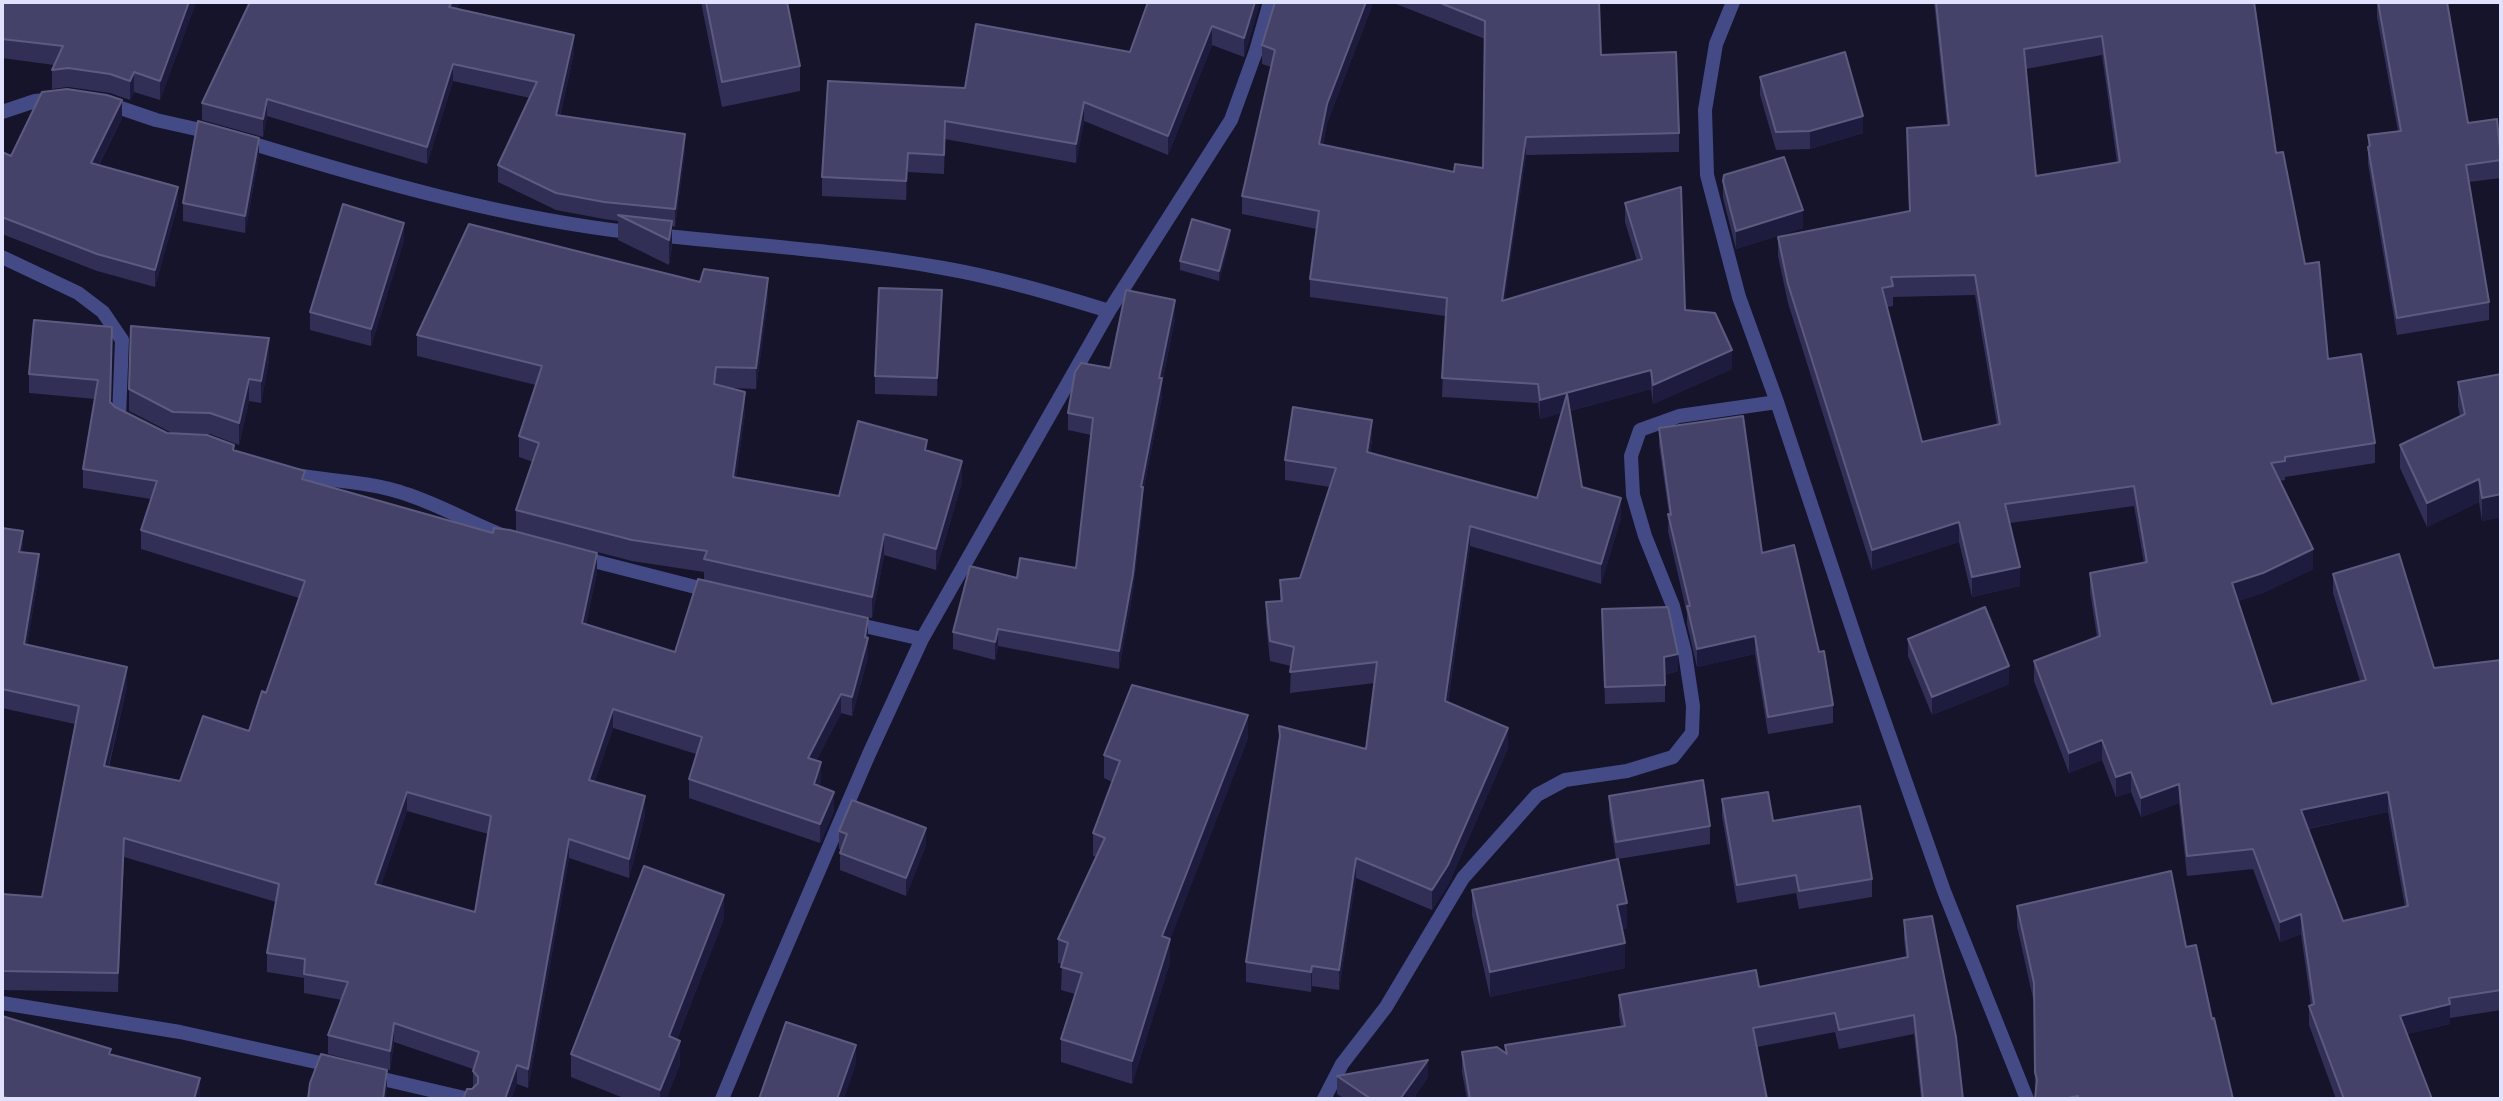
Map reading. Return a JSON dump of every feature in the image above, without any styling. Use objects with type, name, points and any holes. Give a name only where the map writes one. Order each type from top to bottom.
[{"type":"street","points":[[722,1099],[869,754],[922,639],[1109,310],[1231,120],[1270,2]]},
{"type":"street","points":[[1733,2],[1716,44],[1705,110],[1707,175],[1739,297],[1944,891],[2027,1099]]},
{"type":"street","points":[[2,112],[67,97]]},
{"type":"street","points":[[88,100],[109,103],[156,120],[215,133],[375,179],[487,207],[603,229],[864,256],[942,268],[1025,285],[1109,310]]},
{"type":"street","points":[[2,257],[78,293],[103,312],[122,340],[119,417],[140,427]]},
{"type":"street","points":[[1324,1099],[1342,1064],[1386,1007],[1463,878],[1537,795],[1565,780],[1628,771],[1673,757],[1692,733],[1693,706],[1685,653],[1673,606],[1633,495],[1631,456],[1640,430],[1679,416],[1777,402]]},
{"type":"street","points":[[272,469],[405,493],[478,527],[531,545]]},
{"type":"street","points":[[568,555],[730,596]]},
{"type":"street","points":[[832,619],[922,639]]},
{"type":"street","points":[[2,1003],[180,1032],[468,1099]]},
{"type":"building","points":[[2,2],[189,2],[160,81],[134,72],[130,81],[110,74],[68,68],[52,70],[63,46],[2,39]]},
{"type":"building","points":[[250,2],[452,2],[449,7],[574,35],[556,115],[685,134],[675,209],[604,202],[556,193],[498,165],[537,82],[453,64],[427,147],[267,99],[263,119],[202,103]]},
{"type":"building","points":[[706,2],[787,2],[800,66],[722,82]]},
{"type":"building","points":[[1148,2],[1255,2],[1244,38],[1212,26],[1168,136],[1084,102],[1076,144],[945,121],[944,155],[908,153],[906,181],[822,177],[828,81],[965,88],[976,24],[1130,52]]},
{"type":"building","points":[[1275,2],[1366,2],[1327,104],[1319,144],[1454,172],[1455,164],[1483,168],[1485,21],[1438,2],[1599,2],[1601,55],[1676,52],[1679,133],[1526,137],[1502,301],[1642,259],[1625,203],[1681,187],[1685,310],[1715,313],[1732,350],[1653,385],[1651,370],[1540,400],[1538,384],[1442,378],[1447,298],[1310,279],[1319,211],[1242,196],[1275,50],[1262,45]]},
{"type":"building","points":[[1936,2],[2254,2],[2276,153],[2283,152],[2305,264],[2319,262],[2328,359],[2361,354],[2375,443],[2285,457],[2285,461],[2271,463],[2313,549],[2263,573],[2232,583],[2272,704],[2366,680],[2333,574],[2399,554],[2434,668],[2501,660],[2501,990],[2449,998],[2450,1004],[2400,1016],[2432,1099],[2344,1099],[2309,1006],[2314,1004],[2301,914],[2280,922],[2253,849],[2187,856],[2179,784],[2141,798],[2131,772],[2116,777],[2102,740],[2069,753],[2034,661],[2100,636],[2090,573],[2147,562],[2134,486],[2005,504],[2020,567],[1972,577],[1959,522],[1872,550],[1788,284],[1778,237],[1910,211],[1907,128],[1949,125]],"holes":[[[2102,36],[2120,162],[2036,176],[2024,49]],[[1975,275],[2000,424],[1922,442],[1882,288],[1893,286],[1891,277]],[[2388,792],[2408,906],[2343,921],[2301,810]]]},
{"type":"building","points":[[2378,2],[2447,2],[2468,123],[2497,119],[2501,160],[2466,165],[2489,302],[2397,318],[2368,147],[2368,135],[2401,131]]},
{"type":"building","points":[[1845,52],[1863,116],[1810,131],[1776,132],[1760,77]]},
{"type":"building","points":[[67,89],[122,100],[91,163],[178,187],[155,270],[97,254],[2,217],[2,152],[11,156],[42,92]]},
{"type":"building","points":[[198,121],[259,138],[245,216],[183,203]]},
{"type":"building","points":[[1784,157],[1803,210],[1736,231],[1723,181],[1724,175]]},
{"type":"building","points":[[343,204],[404,223],[371,329],[310,312]]},
{"type":"building","points":[[618,215],[672,221],[669,240]]},
{"type":"building","points":[[1192,219],[1230,230],[1219,271],[1180,261]]},
{"type":"building","points":[[469,224],[700,282],[704,269],[768,278],[756,368],[716,367],[714,384],[745,392],[733,477],[839,496],[858,421],[927,440],[925,450],[962,461],[936,549],[884,534],[872,597],[704,559],[707,551],[632,540],[516,510],[539,443],[519,436],[542,366],[417,335]]},
{"type":"building","points":[[879,288],[942,290],[937,378],[875,376]]},
{"type":"building","points":[[1126,290],[1175,300],[1141,487],[1133,574],[1119,651],[998,629],[995,642],[953,632],[970,566],[1017,578],[1020,558],[1076,568],[1093,418],[1068,413],[1075,372],[1081,363],[1110,368]]},
{"type":"building","points":[[34,320],[112,327],[110,402],[115,407],[167,433],[207,435],[234,445],[233,450],[305,471],[302,479],[493,533],[494,528],[510,530],[597,553],[582,623],[675,652],[698,579],[868,618],[865,637],[868,638],[852,697],[841,694],[808,758],[821,762],[814,784],[834,792],[820,824],[689,779],[702,737],[613,709],[589,780],[645,796],[629,859],[569,839],[528,1069],[517,1065],[505,1099],[463,1099],[467,1089],[472,1089],[478,1083],[478,1077],[473,1071],[479,1052],[394,1023],[390,1051],[328,1035],[348,982],[304,974],[305,959],[267,953],[279,884],[124,838],[118,973],[2,971],[2,894],[42,897],[79,706],[2,689],[2,528],[23,531],[19,552],[39,554],[24,644],[127,667],[104,766],[180,781],[203,716],[249,731],[262,691],[266,693],[305,581],[141,530],[157,481],[83,469],[98,380],[29,374]],"holes":[[[407,792],[491,816],[475,912],[375,884]]]},
{"type":"building","points":[[131,326],[269,338],[261,381],[249,379],[239,423],[210,413],[173,412],[129,389]]},
{"type":"building","points":[[2501,374],[2501,494],[2482,498],[2479,479],[2427,503],[2400,445],[2465,414],[2458,382]]},
{"type":"building","points":[[1567,394],[1582,487],[1621,498],[1601,564],[1470,526],[1445,701],[1508,728],[1448,865],[1432,890],[1356,858],[1339,970],[1312,966],[1311,972],[1246,962],[1280,736],[1279,726],[1366,749],[1377,662],[1290,672],[1294,647],[1270,641],[1266,602],[1282,601],[1280,580],[1300,578],[1336,468],[1285,460],[1293,407],[1372,420],[1367,452],[1537,498]]},
{"type":"building","points":[[1743,416],[1762,553],[1794,545],[1819,652],[1824,651],[1833,705],[1768,717],[1755,636],[1697,649],[1687,606],[1690,606],[1668,514],[1671,515],[1659,428]]},
{"type":"building","points":[[1668,607],[1678,654],[1664,657],[1665,685],[1605,687],[1602,609]]},
{"type":"building","points":[[1985,607],[2009,666],[1932,697],[1908,639]]},
{"type":"building","points":[[1132,685],[1248,715],[1162,936],[1170,939],[1132,1061],[1061,1039],[1082,973],[1061,967],[1068,943],[1058,939],[1105,838],[1093,833],[1120,761],[1104,755]]},
{"type":"building","points":[[1703,780],[1710,826],[1616,842],[1609,796]]},
{"type":"building","points":[[1768,792],[1773,821],[1860,806],[1872,879],[1799,891],[1796,875],[1737,885],[1722,799]]},
{"type":"building","points":[[852,800],[926,828],[906,878],[840,853],[847,834],[839,831]]},
{"type":"building","points":[[1618,859],[1627,903],[1617,905],[1625,943],[1490,972],[1472,890]]},
{"type":"building","points":[[644,866],[724,895],[669,1036],[680,1041],[660,1090],[571,1054]]},
{"type":"building","points":[[2171,871],[2186,947],[2196,945],[2233,1099],[2078,1099],[2078,1096],[2035,1099],[2037,1080],[2034,983],[2017,906]]},
{"type":"building","points":[[1932,916],[1956,1037],[1963,1099],[1923,1099],[1914,1015],[1839,1030],[1835,1013],[1753,1028],[1767,1099],[1470,1099],[1462,1052],[1497,1047],[1507,1054],[1505,1045],[1625,1026],[1619,995],[1756,970],[1759,987],[1908,957],[1904,920]]},
{"type":"building","points":[[2,1016],[111,1049],[109,1054],[200,1078],[194,1099],[10,1099],[2,1096]]},
{"type":"building","points":[[786,1022],[856,1045],[837,1099],[759,1099]]},
{"type":"building","points":[[321,1054],[387,1070],[383,1099],[308,1099],[310,1083]]},
{"type":"building","points":[[1428,1060],[1400,1099],[1371,1099],[1337,1076]]}]
